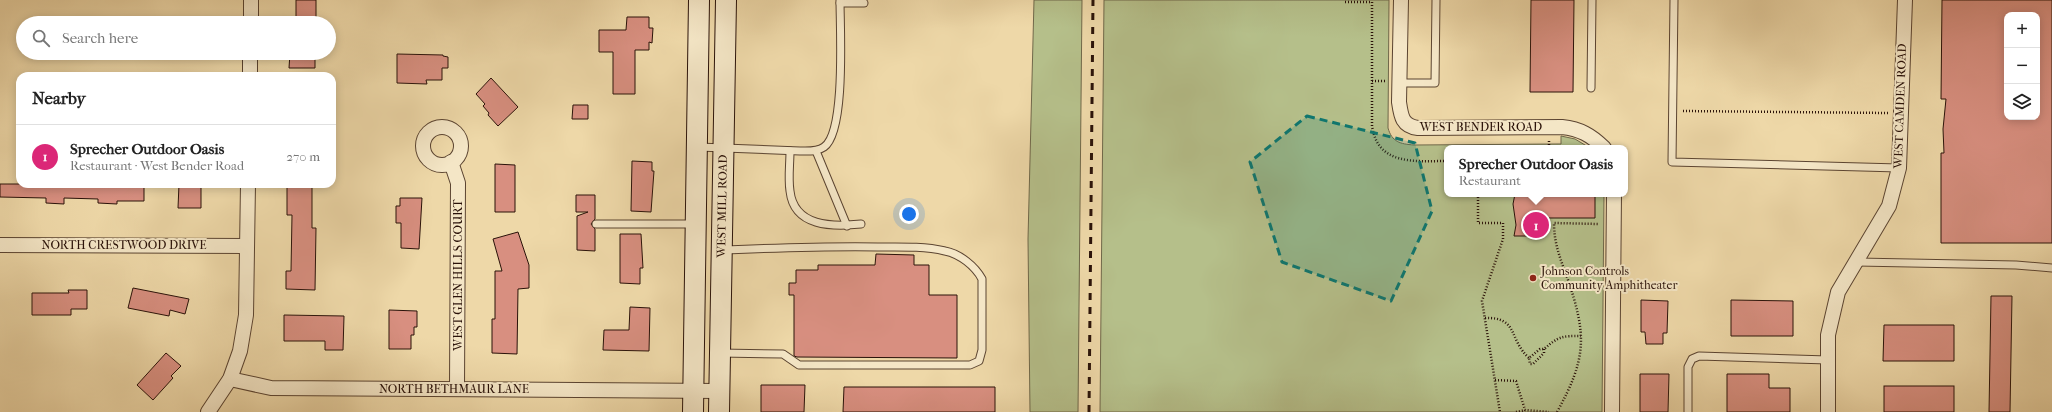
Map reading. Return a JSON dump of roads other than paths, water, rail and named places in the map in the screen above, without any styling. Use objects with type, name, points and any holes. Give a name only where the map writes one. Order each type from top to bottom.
[{"type":"main road","points":[[693,412],[699,0]]},
{"type":"main road","name":"WEST MILL ROAD","points":[[719,412],[726,0]]},
{"type":"street","points":[[251,0],[251,16]]},
{"type":"street","name":"WEST BENDER ROAD","points":[[1401,0],[1401,117],[1410,127],[1562,127],[1576,129],[1587,133],[1601,145]]},
{"type":"street","name":"WEST CAMDEN ROAD","points":[[1828,412],[1828,335],[1838,292],[1889,206],[1899,168],[1905,0]]},
{"type":"street","points":[[250,60],[250,72]]},
{"type":"street","name":"WEST GLEN HILLS COURT","points":[[451,162],[458,183],[457,388]]},
{"type":"street","points":[[208,412],[230,379],[240,351],[246,315],[248,188]]},
{"type":"street","points":[[1612,412],[1614,197]]},
{"type":"street","name":"NORTH CRESTWOOD DRIVE","points":[[0,244],[247,246]]},
{"type":"street","name":"NORTH BETHMAUR LANE","points":[[230,379],[271,388],[457,388],[719,391]]},
{"type":"lane","points":[[1400,83],[1435,83],[1436,0]]},
{"type":"lane","points":[[1591,88],[1592,0]]},
{"type":"lane","points":[[1674,0],[1672,162],[1899,168]]},
{"type":"lane","points":[[697,147],[790,151],[816,151],[824,147],[832,136],[836,122],[840,94],[840,2],[864,3]]},
{"type":"lane","points":[[790,151],[790,191],[793,204],[801,214],[820,224],[847,226],[860,224]]},
{"type":"lane","points":[[816,151],[847,226]]},
{"type":"lane","points":[[596,224],[696,224]]},
{"type":"lane","points":[[720,353],[782,354],[800,365],[970,365],[979,361],[982,350],[982,279],[977,270],[964,259],[946,251],[914,248],[836,246],[722,250]]},
{"type":"lane","points":[[1857,262],[2016,265],[2052,268]]},
{"type":"lane","points":[[1688,412],[1688,367],[1692,359],[1699,356],[1828,360]]},
{"type":"railway","points":[[1089,412],[1093,0]]},
{"type":"place","name":"Sprecher Outdoor Oasis","points":[[1536,225]]},
{"type":"place","name":"Johnson Controls Community Amphitheater","points":[[1533,278]]}]
